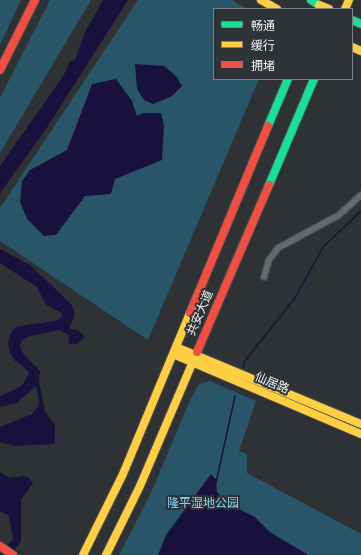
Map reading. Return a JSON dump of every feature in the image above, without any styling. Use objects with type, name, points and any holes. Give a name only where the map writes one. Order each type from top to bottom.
[{"type":"main road","points":[[0,70],[35,0]]},
{"type":"main road","points":[[261,0],[275,8]]},
{"type":"main road","points":[[311,0],[319,4]]},
{"type":"main road","name":"共安大道","points":[[83,555],[123,474],[288,80]]},
{"type":"main road","name":"共安大道","points":[[106,555],[140,486],[314,80]]},
{"type":"main road","name":"仙居路","points":[[174,350],[361,424]]},
{"type":"main road","name":"仙居路","points":[[194,358],[361,434]]},
{"type":"main road","points":[[0,546],[13,555]]},
{"type":"street","points":[[264,277],[269,260],[278,248],[339,215],[361,195]]},
{"type":"green space","points":[[0,0],[21,0],[0,45]]},
{"type":"green space","points":[[50,0],[91,0],[0,153],[0,98]]},
{"type":"green space","points":[[138,0],[232,0],[245,8],[213,8],[213,80],[259,80],[148,340],[0,241],[0,208]]},
{"type":"green space","name":"隆平湿地公园","points":[[210,381],[256,401],[239,451],[247,454],[247,473],[361,534],[361,555],[119,555],[150,495],[191,398],[199,384]]},
{"type":"shaded area","points":[[103,0],[128,0],[46,129],[0,193],[0,166],[64,75],[69,62],[75,60],[84,34]]},
{"type":"shaded area","points":[[135,64],[164,66],[177,77],[182,86],[172,96],[153,104],[144,100],[137,89]]},
{"type":"shaded area","points":[[116,79],[132,101],[137,116],[143,113],[161,113],[164,125],[162,160],[115,179],[111,194],[85,196],[56,235],[44,236],[27,219],[20,202],[22,181],[30,170],[67,150],[92,84]]},
{"type":"shaded area","points":[[0,249],[30,265],[71,304],[75,314],[69,329],[78,330],[85,337],[77,344],[69,344],[68,338],[70,336],[60,330],[27,337],[22,341],[20,346],[22,352],[40,371],[39,381],[45,412],[55,425],[55,444],[14,446],[0,442],[0,427],[32,414],[38,406],[39,400],[36,386],[17,403],[0,407],[0,396],[18,388],[24,383],[29,373],[24,367],[15,361],[10,353],[8,343],[10,335],[14,328],[19,326],[56,321],[62,317],[62,313],[46,305],[37,287],[0,263]]},
{"type":"shaded area","points":[[0,472],[9,478],[23,476],[30,478],[33,483],[21,500],[21,541],[11,555],[0,555],[13,539],[9,516],[0,511]]},
{"type":"shaded area","points":[[211,474],[216,479],[217,492],[227,503],[255,517],[270,532],[308,555],[158,555],[166,535]]},
{"type":"waterway","points":[[243,367],[244,362],[295,298],[323,247],[361,211]]},
{"type":"waterway","points":[[216,483],[235,396]]},
{"type":"traffic: fast","points":[[311,0],[319,5]]},
{"type":"traffic: fast","points":[[353,20],[361,24]]},
{"type":"traffic: fast","points":[[268,126],[288,80]]},
{"type":"traffic: fast","points":[[269,185],[314,80]]},
{"type":"traffic: slow","points":[[261,0],[275,8]]},
{"type":"traffic: slow","points":[[345,8],[349,0]]},
{"type":"traffic: slow","points":[[319,5],[326,8]]},
{"type":"traffic: slow","points":[[353,47],[361,51]]},
{"type":"traffic: slow","points":[[83,555],[123,474],[190,313]]},
{"type":"traffic: slow","points":[[176,347],[361,424]]},
{"type":"traffic: slow","points":[[106,555],[140,486],[197,352]]},
{"type":"traffic: slow","points":[[173,354],[361,434]]},
{"type":"traffic: jam","points":[[0,70],[35,0]]},
{"type":"traffic: jam","points":[[190,313],[268,126]]},
{"type":"traffic: jam","points":[[197,352],[269,185]]},
{"type":"traffic: jam","points":[[0,546],[13,555]]}]
